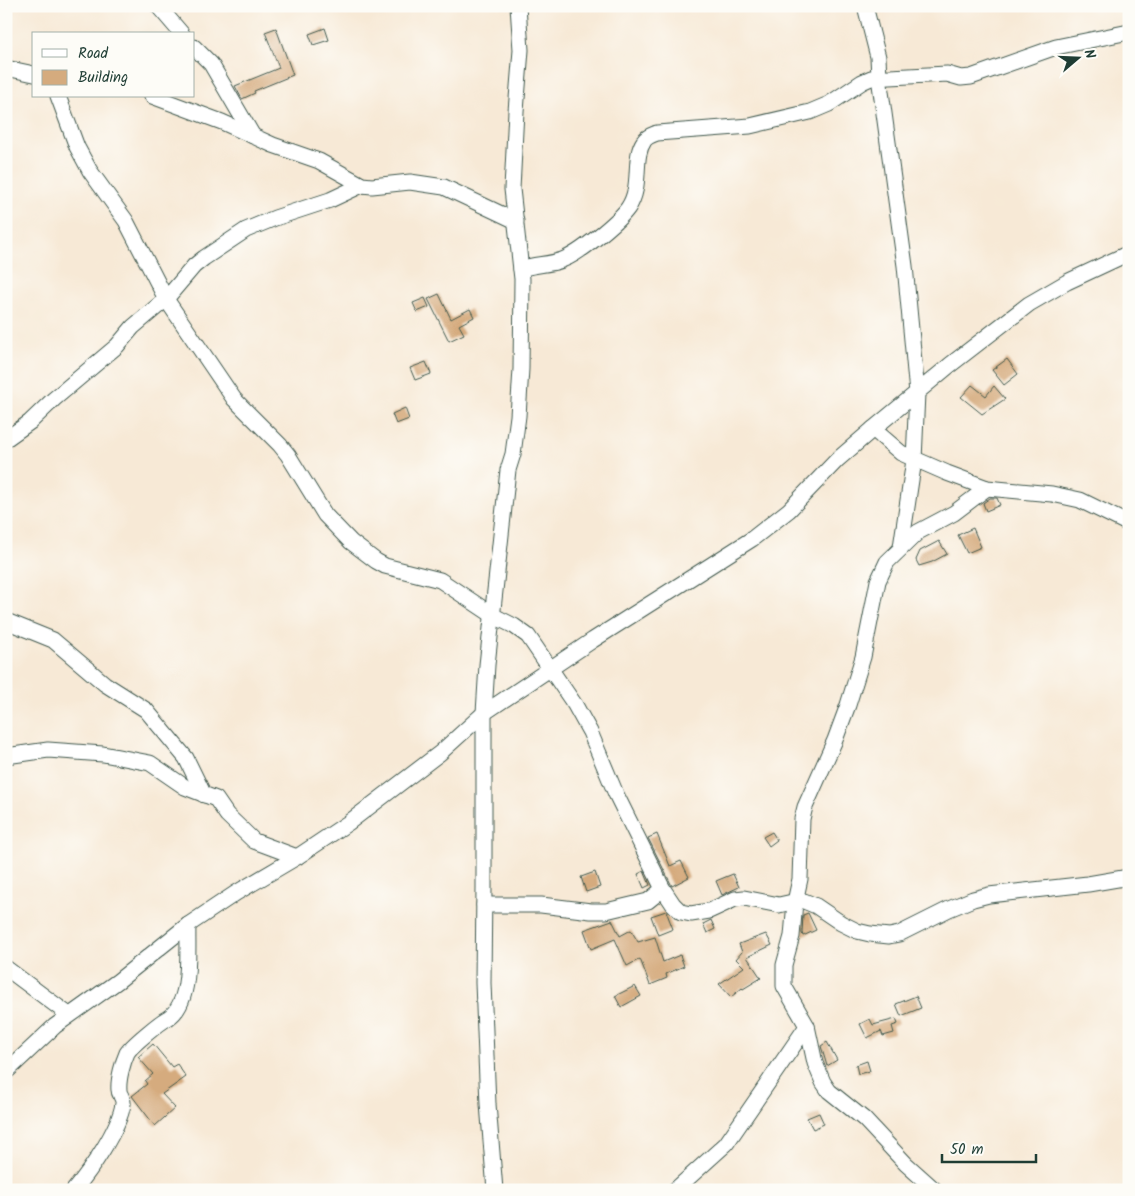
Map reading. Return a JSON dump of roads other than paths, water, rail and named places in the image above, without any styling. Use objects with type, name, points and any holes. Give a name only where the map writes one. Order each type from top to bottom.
[{"type":"street","points":[[158,6],[180,32]]},
{"type":"street","points":[[495,1190],[488,1104],[482,983],[484,713],[487,665],[494,616],[508,470],[514,447],[520,394],[521,269],[512,181],[521,50],[518,6]]},
{"type":"street","points":[[865,6],[878,57],[879,77],[906,266],[917,393],[914,460],[901,548]]},
{"type":"street","points":[[521,269],[538,264],[557,262],[574,255],[620,218],[630,206],[637,190],[639,151],[644,140],[657,133],[750,126],[810,112],[829,104],[862,82],[879,77],[947,74],[961,78],[971,77],[1056,48],[1129,32]]},
{"type":"street","points":[[195,48],[211,64],[253,136]]},
{"type":"street","points":[[7,68],[32,74]]},
{"type":"street","points":[[59,98],[77,147],[90,171],[126,221],[166,298],[234,399],[280,445],[325,515],[352,542],[385,566],[440,580],[528,636],[576,705],[590,732],[616,794],[663,889],[673,904],[682,912],[691,914],[709,911],[734,899],[744,898],[778,905],[804,901],[816,906],[857,931],[889,936],[898,934],[973,899],[989,895],[1129,878]]},
{"type":"street","points":[[157,98],[319,161],[362,185],[372,186],[410,182],[444,187],[516,221]]},
{"type":"street","points":[[6,439],[30,422],[54,399],[117,346],[143,317],[166,298],[194,266],[240,234],[275,218],[330,200],[362,185]]},
{"type":"street","points":[[6,1072],[54,1026],[118,981],[188,925],[236,893],[297,858],[348,823],[440,754],[484,713],[550,668],[776,522],[837,460],[873,429],[972,348],[1042,295],[1129,253]]},
{"type":"street","points":[[873,429],[901,453],[914,460],[987,488],[1052,494],[1080,500],[1129,524]]},
{"type":"street","points":[[935,1190],[906,1164],[864,1119],[829,1091],[823,1082],[816,1063],[807,1026],[784,986],[784,965],[793,928],[795,902],[800,878],[802,819],[805,807],[835,740],[848,705],[862,657],[878,581],[887,562],[924,528],[970,503],[987,488]]},
{"type":"street","points":[[6,621],[53,640],[105,684],[146,710],[186,758],[204,795]]},
{"type":"street","points":[[6,756],[48,750],[103,754],[150,763],[185,787],[216,799],[227,815],[254,841],[297,858]]},
{"type":"street","points":[[648,901],[663,889]]},
{"type":"street","points":[[484,905],[541,905],[606,911],[648,901],[673,904]]},
{"type":"street","points":[[74,1190],[105,1145],[120,1114],[124,1101],[119,1091],[121,1073],[127,1053],[180,1006],[185,991],[187,974],[188,925]]},
{"type":"street","points":[[6,968],[70,1015]]},
{"type":"street","points":[[675,1190],[726,1144],[807,1026]]}]
